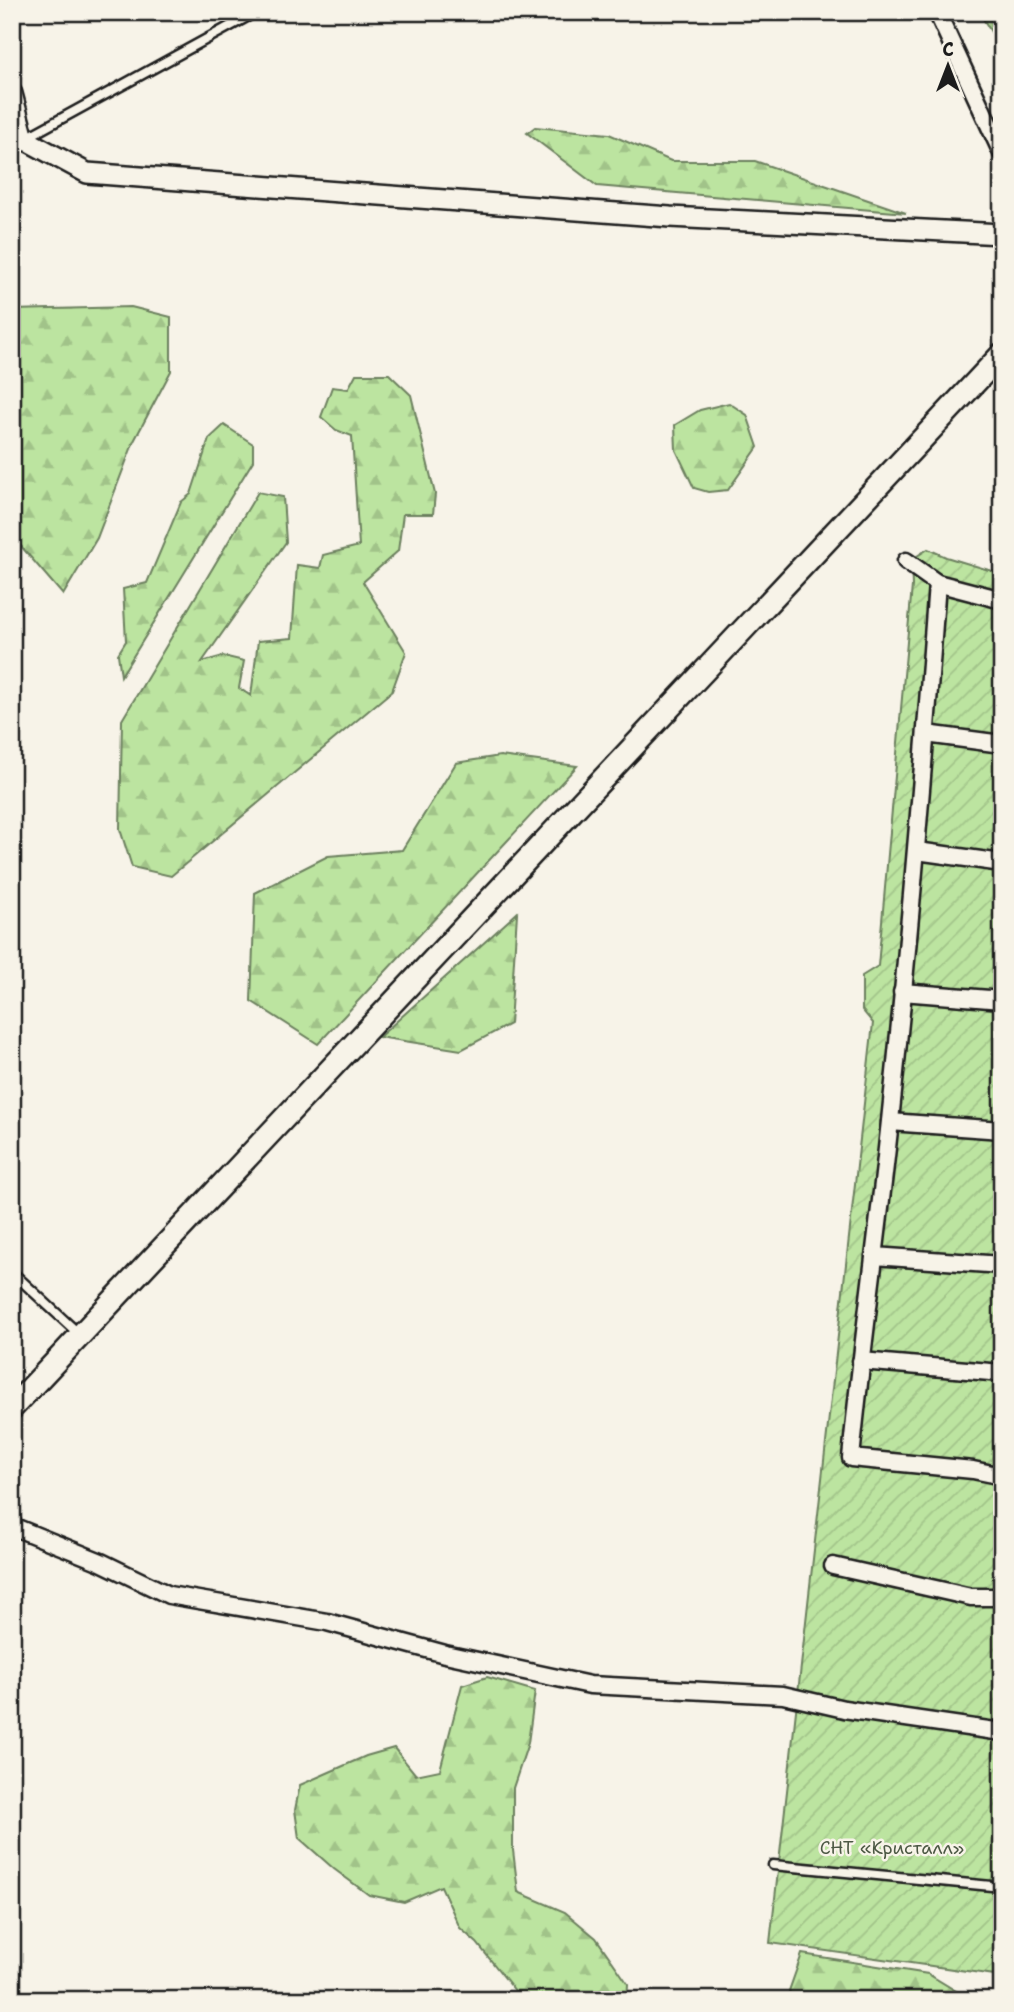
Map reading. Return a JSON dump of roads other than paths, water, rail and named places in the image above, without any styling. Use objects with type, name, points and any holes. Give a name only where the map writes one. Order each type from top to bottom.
[{"type":"main road","points":[[12,1408],[1002,354]]},
{"type":"street","points":[[937,12],[1002,153]]},
{"type":"street","points":[[12,94],[16,141],[87,173],[656,216],[1002,234]]},
{"type":"street","points":[[906,561],[937,583],[1002,600]]},
{"type":"street","points":[[937,583],[917,851],[890,1122],[851,1458],[973,1470],[1002,1476]]},
{"type":"street","points":[[926,734],[1002,744]]},
{"type":"street","points":[[917,851],[1002,863]]},
{"type":"street","points":[[902,992],[1002,1000]]},
{"type":"street","points":[[890,1122],[1002,1130]]},
{"type":"street","points":[[874,1256],[1002,1265]]},
{"type":"street","points":[[861,1361],[1002,1373]]},
{"type":"street","points":[[12,1526],[102,1562],[169,1595],[327,1622],[445,1654],[590,1685],[783,1695],[845,1709],[1002,1732]]},
{"type":"street","points":[[833,1566],[971,1597],[1002,1597]]},
{"type":"lane","points":[[16,141],[256,12]]},
{"type":"lane","points":[[12,1272],[80,1335]]},
{"type":"lane","points":[[773,1865],[1002,1887]]},
{"type":"park label","name":"СНТ «Кристалл»","points":[[892,1848]]}]
